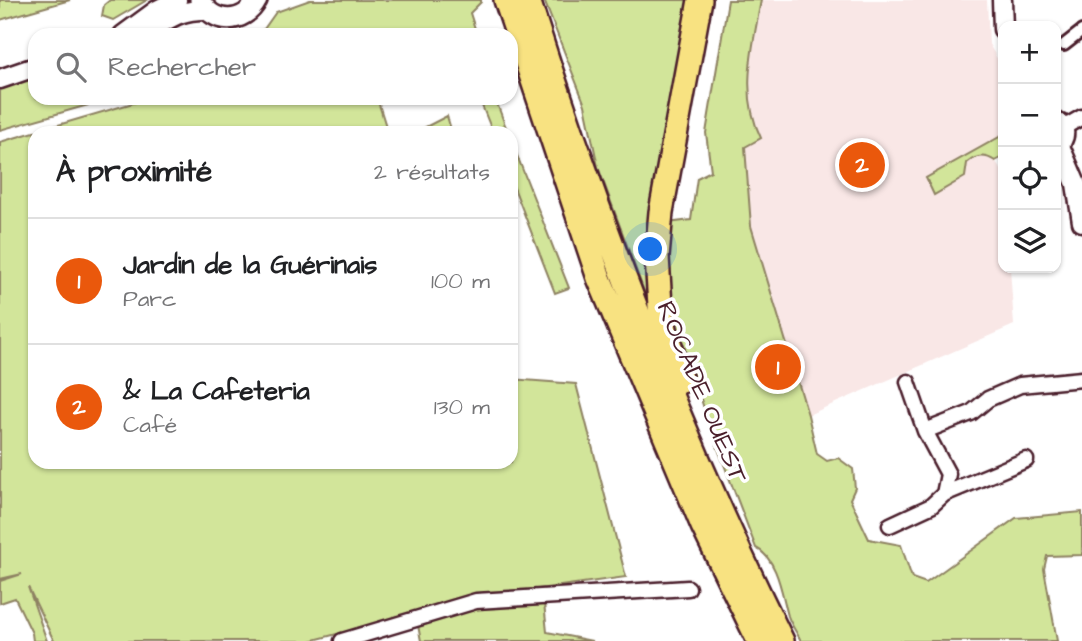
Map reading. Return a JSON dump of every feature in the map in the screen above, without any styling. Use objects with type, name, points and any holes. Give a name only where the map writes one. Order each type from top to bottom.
[{"type":"highway","name":"ROCADE OUEST","points":[[506,0],[515,28]]},
{"type":"highway","name":"ROCADE OUEST","points":[[528,0],[597,205],[679,413],[740,554],[782,641]]},
{"type":"highway","points":[[679,413],[686,395],[660,306],[657,257],[661,212],[700,0]]},
{"type":"highway","name":"ROCADE OUEST","points":[[518,36],[599,278],[703,526],[759,641]]},
{"type":"main road","points":[[203,5],[218,18],[233,19],[246,14],[259,1]]},
{"type":"street","points":[[133,28],[157,10],[177,0]]},
{"type":"street","points":[[1002,0],[1003,21]]},
{"type":"street","points":[[149,28],[176,14],[203,5]]},
{"type":"street","points":[[1064,45],[1082,32]]},
{"type":"street","points":[[0,79],[28,69]]},
{"type":"street","points":[[1061,133],[1082,117]]},
{"type":"street","points":[[1061,143],[1073,176],[1082,222]]},
{"type":"street","points":[[925,431],[971,413],[988,399],[1020,385],[1082,379]]},
{"type":"street","points":[[908,382],[925,431],[948,474],[944,494]]},
{"type":"street","points":[[890,526],[923,511],[944,494],[1026,460]]},
{"type":"street","points":[[342,641],[459,605],[485,600],[688,588]]},
{"type":"shaded area","points":[[761,0],[987,0],[989,44],[998,60],[998,273],[1010,273],[1014,325],[808,415],[751,226],[745,147],[761,138],[753,122],[747,75]]},
{"type":"green space","points":[[0,0],[70,0],[0,20]]},
{"type":"green space","points":[[110,0],[147,0],[113,20],[102,16],[104,5]]},
{"type":"green space","points":[[310,0],[481,0],[470,13],[475,28],[265,28],[276,12]]},
{"type":"green space","points":[[544,0],[689,0],[651,310],[598,167],[585,105]]},
{"type":"green space","points":[[728,0],[761,0],[749,87],[754,121],[761,138],[745,147],[751,226],[808,415],[817,454],[827,461],[838,458],[853,469],[855,488],[850,499],[869,539],[901,545],[912,578],[926,583],[1016,518],[1082,512],[1082,555],[1047,556],[1044,569],[1057,641],[801,641],[791,623],[778,578],[769,560],[756,548],[712,433],[673,313],[668,283],[668,223],[691,220],[697,178],[711,171],[706,133]]},
{"type":"green space","points":[[28,78],[28,105],[88,105],[0,130],[0,88]]},
{"type":"green space","points":[[126,105],[379,105],[386,126],[55,126]]},
{"type":"green space","points":[[482,105],[498,105],[505,126],[490,126]]},
{"type":"green space","points":[[447,116],[450,126],[428,126]]},
{"type":"green space","points":[[28,134],[28,469],[518,469],[518,380],[576,384],[626,577],[479,597],[310,641],[54,641],[28,587],[47,641],[33,641],[32,633],[15,598],[0,603],[0,581],[22,574],[0,579],[0,142]]},
{"type":"green space","points":[[998,138],[998,160],[995,161],[984,156],[974,158],[967,163],[965,177],[934,195],[926,178]]},
{"type":"green space","points":[[518,158],[569,288],[555,293],[518,198]]},
{"type":"green space","points":[[544,603],[547,632],[592,641],[421,641],[417,620],[479,604]]},
{"type":"place","name":"& La Cafeteria","points":[[862,165]]},
{"type":"place","name":"Jardin de la Guérinais","points":[[778,367]]}]
